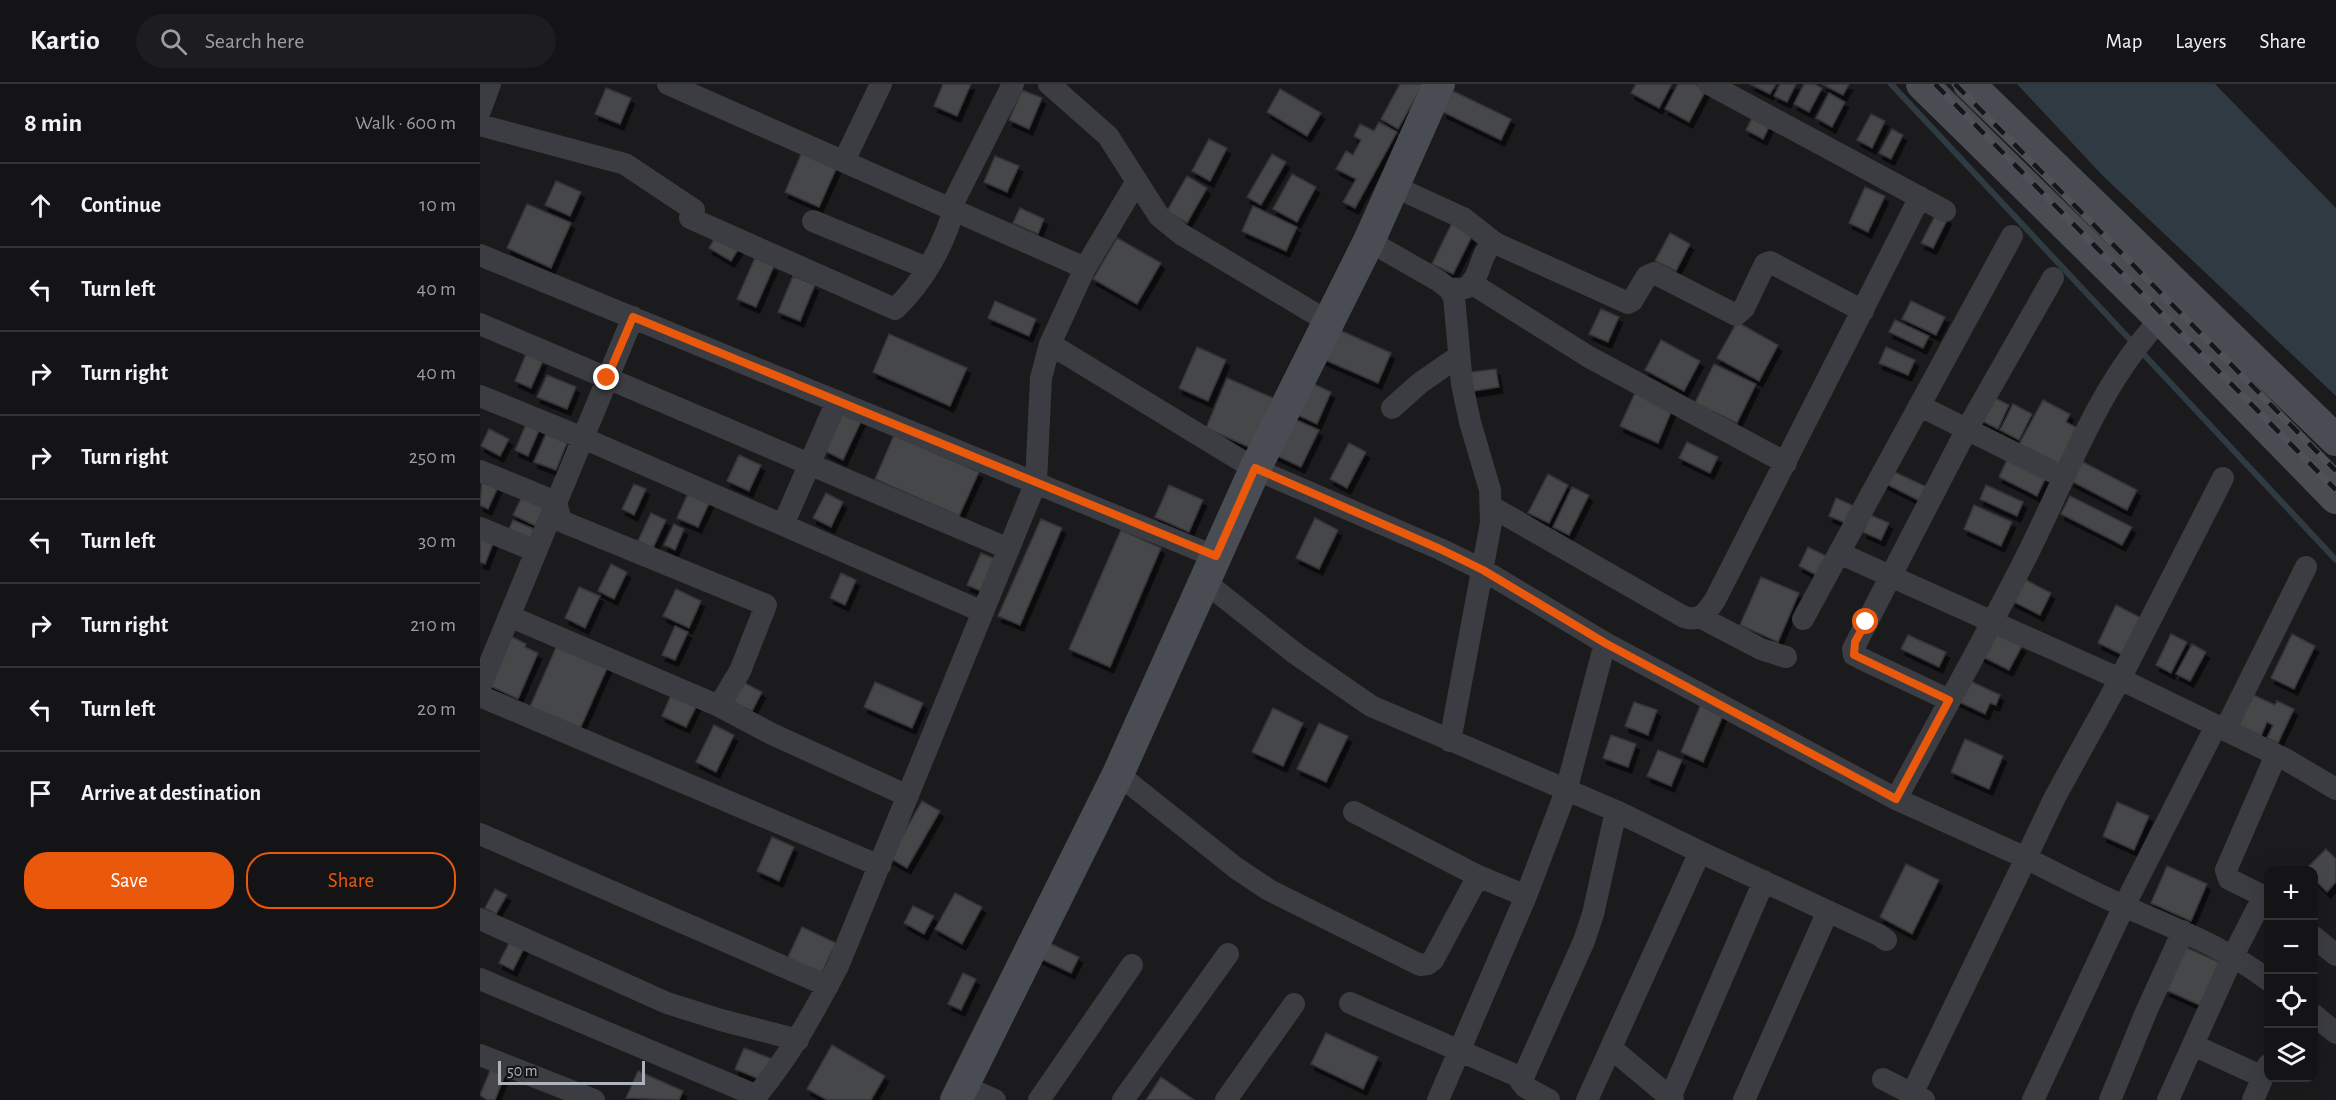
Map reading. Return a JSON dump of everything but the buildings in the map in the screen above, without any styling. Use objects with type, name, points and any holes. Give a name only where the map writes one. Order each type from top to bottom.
[{"type":"main road","points":[[959,1093],[1118,774],[1255,468],[1369,241],[1439,84]]},
{"type":"main road","points":[[1922,84],[2145,338],[2336,498]]},
{"type":"main road","points":[[1969,84],[2336,440]]},
{"type":"street","points":[[668,84],[1085,268]]},
{"type":"street","points":[[844,161],[881,84]]},
{"type":"street","points":[[480,125],[625,164],[692,214],[895,309],[910,295],[947,233],[952,208],[1013,84]]},
{"type":"street","points":[[1049,84],[1108,136],[1158,216],[1180,234],[1328,321]]},
{"type":"street","points":[[1712,84],[1945,211]]},
{"type":"street","points":[[480,979],[755,1098],[780,1067],[809,1023],[838,966],[880,866],[1036,483],[1041,378],[1050,344],[1085,268],[1137,181]]},
{"type":"street","points":[[1393,186],[1463,218],[1495,243],[1628,303],[1632,301],[1647,276],[1653,273],[1736,315],[1744,308],[1765,264],[1770,262],[1863,311]]},
{"type":"street","points":[[1492,507],[1684,617],[1694,620],[1700,617],[1715,600],[1920,197]]},
{"type":"street","points":[[813,221],[927,268]]},
{"type":"street","points":[[1803,619],[2012,236]]},
{"type":"street","points":[[1369,241],[1449,289],[1454,297],[1465,402],[1490,490],[1492,507],[1483,570],[1450,741]]},
{"type":"street","points":[[1449,289],[1464,288],[1471,283],[1489,247],[1495,243]]},
{"type":"street","points":[[480,255],[1036,483],[1211,569],[1296,654],[1371,706],[1616,811],[1886,940]]},
{"type":"street","points":[[1949,700],[1854,655],[1855,642],[1967,429],[2053,279]]},
{"type":"street","points":[[1471,283],[1589,357],[1786,463]]},
{"type":"street","points":[[480,687],[633,317]]},
{"type":"street","points":[[480,324],[1009,549]]},
{"type":"street","points":[[1896,799],[2022,566],[2062,477],[2145,338]]},
{"type":"street","points":[[1050,344],[1255,468],[1483,570],[1605,643],[1896,799],[2026,858],[2124,906],[2183,931],[2233,956],[2264,977]]},
{"type":"street","points":[[1392,408],[1420,383],[1459,356]]},
{"type":"street","points":[[480,396],[583,438],[983,612]]},
{"type":"street","points":[[783,525],[837,401]]},
{"type":"street","points":[[1920,406],[2062,477]]},
{"type":"street","points":[[480,471],[556,502]]},
{"type":"street","points":[[1883,1079],[1918,1097],[2055,797],[2120,679],[2223,478]]},
{"type":"street","points":[[556,502],[561,520],[766,605],[740,671],[719,706]]},
{"type":"street","points":[[480,528],[536,551]]},
{"type":"street","points":[[1839,553],[2120,679],[2276,755],[2336,789]]},
{"type":"street","points":[[2033,1100],[2124,906],[2306,567]]},
{"type":"street","points":[[509,616],[719,706],[772,734],[908,796]]},
{"type":"street","points":[[1700,617],[1761,649],[1786,657]]},
{"type":"street","points":[[1438,1100],[1526,896],[1566,791],[1605,643]]},
{"type":"street","points":[[480,696],[880,866]]},
{"type":"street","points":[[2264,898],[2229,879],[2226,870],[2276,755]]},
{"type":"street","points":[[1118,774],[1236,868],[1269,890],[1420,965],[1428,964],[1433,960],[1478,876]]},
{"type":"street","points":[[1549,1100],[1521,1085],[1522,1078],[1584,941],[1593,914],[1616,811]]},
{"type":"street","points":[[1354,812],[1478,876],[1526,896]]},
{"type":"street","points":[[480,834],[828,986]]},
{"type":"street","points":[[1587,1100],[1700,852]]},
{"type":"street","points":[[1611,1048],[1671,1099],[1764,881]]},
{"type":"street","points":[[2168,1100],[2233,956],[2257,909],[2264,905]]},
{"type":"street","points":[[1744,1100],[1828,911]]},
{"type":"street","points":[[480,919],[668,1003],[721,1020],[798,1040]]},
{"type":"street","points":[[2110,1100],[2146,1012],[2183,931]]},
{"type":"street","points":[[2318,941],[2336,955]]},
{"type":"street","points":[[1123,1100],[1228,954]]},
{"type":"street","points":[[1039,1100],[1132,964]]},
{"type":"street","points":[[1350,1003],[1522,1078]]},
{"type":"street","points":[[1227,1100],[1294,1004]]},
{"type":"street","points":[[2318,1019],[2336,1033]]},
{"type":"street","points":[[2193,1045],[2264,1070]]},
{"type":"street","points":[[480,1055],[594,1100]]},
{"type":"street","points":[[2253,1100],[2264,1075]]},
{"type":"street","points":[[959,1093],[995,1100]]},
{"type":"shaded area","points":[[2017,84],[2215,84],[2336,208],[2336,396],[2102,175]]},
{"type":"waterway","points":[[1891,84],[2336,560]]},
{"type":"railway","points":[[1935,84],[2336,490]]},
{"type":"railway","points":[[1955,84],[2336,471]]},
{"type":"route","points":[[607,378],[633,317],[1216,556],[1255,468],[1483,570],[1605,643],[1896,799],[1949,700],[1854,655],[1855,642],[1866,622]]}]
